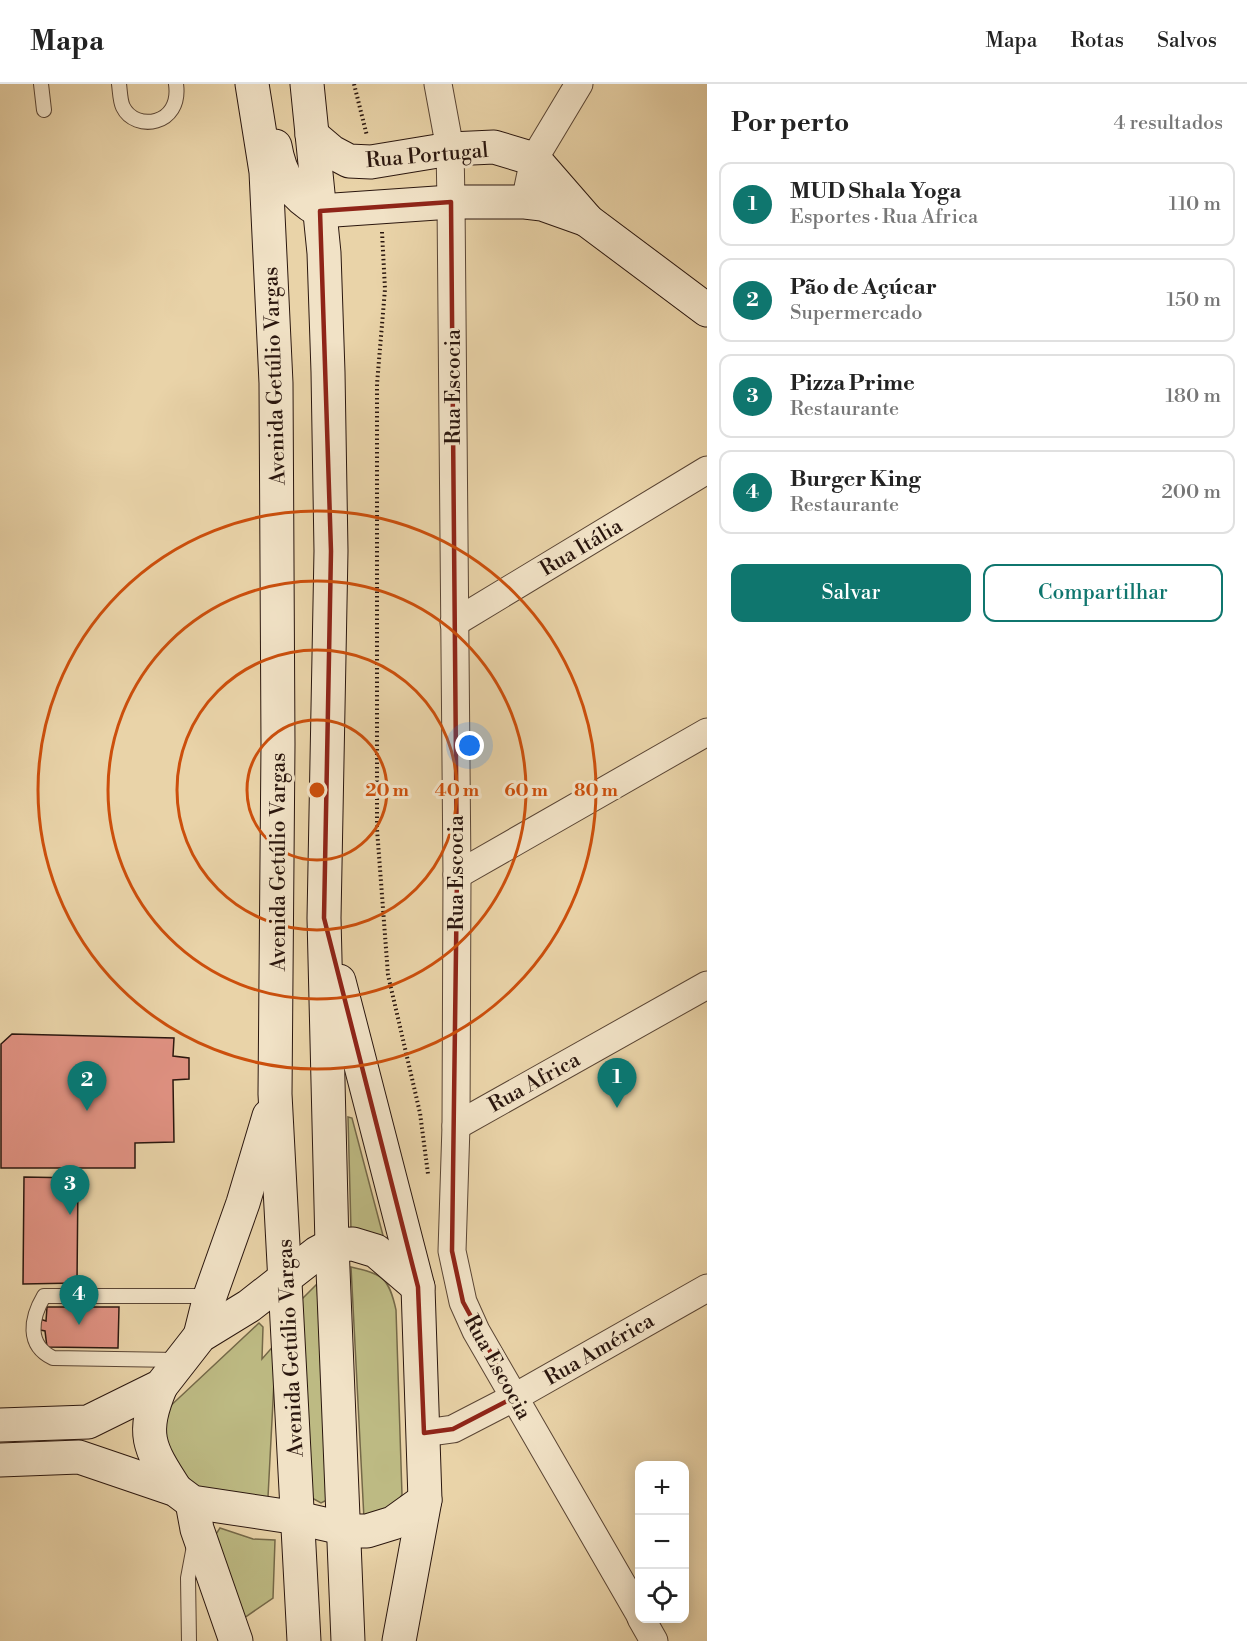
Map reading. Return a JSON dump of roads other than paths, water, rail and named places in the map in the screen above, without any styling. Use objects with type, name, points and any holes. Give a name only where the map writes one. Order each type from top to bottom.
[{"type":"main road","name":"Avenida Getúlio Vargas","points":[[252,84],[266,172],[276,382],[278,814],[275,1094],[304,1641]]},
{"type":"main road","points":[[264,84],[279,166],[299,197],[320,211],[451,202],[525,202],[542,204],[588,221]]},
{"type":"main road","name":"Avenida Getúlio Vargas","points":[[307,84],[324,253],[331,551],[324,918],[332,1245],[348,1641]]},
{"type":"main road","name":"Rua Portugal","points":[[312,135],[332,152],[349,161],[371,162],[450,149],[494,147],[534,159]]},
{"type":"main road","points":[[534,159],[588,221],[705,304]]},
{"type":"main road","points":[[324,918],[418,1287],[425,1500],[399,1641]]},
{"type":"main road","points":[[191,1348],[243,1203],[275,1094]]},
{"type":"main road","points":[[236,1641],[188,1507],[158,1462],[148,1434],[149,1415],[161,1386],[191,1348],[317,1253],[332,1245],[353,1244],[376,1251],[418,1287]]},
{"type":"main road","points":[[0,1425],[88,1422],[161,1386]]},
{"type":"main road","points":[[0,1460],[79,1457],[188,1507],[298,1518],[367,1531],[393,1523],[425,1500]]},
{"type":"street","name":"Rua Escocia","points":[[438,84],[450,149],[451,202],[457,875],[456,1126],[452,1251],[463,1302],[476,1331],[635,1608]]},
{"type":"street","points":[[525,202],[534,159],[579,84]]},
{"type":"street","name":"Rua Itália","points":[[454,623],[707,470]]},
{"type":"street","points":[[457,875],[707,732]]},
{"type":"street","name":"Rua Africa","points":[[456,1126],[707,985]]},
{"type":"street","name":"Rua América","points":[[424,1433],[453,1429],[515,1397],[707,1288]]},
{"type":"street","name":"Rua Escocia","points":[[644,1623],[654,1641]]},
{"type":"lane","points":[[41,84],[44,110]]},
{"type":"lane","points":[[119,84],[123,107],[130,116],[142,121],[165,118],[172,112],[178,98],[176,84]]},
{"type":"lane","points":[[191,1348],[53,1358],[42,1353],[35,1343],[33,1328],[37,1308],[44,1296],[210,1296]]},
{"type":"lane","points":[[188,1507],[189,1641]]},
{"type":"place","name":"MUD Shala Yoga","points":[[617,1108]]},
{"type":"place","name":"Pão de Açúcar","points":[[87,1111]]},
{"type":"place","name":"Pizza Prime","points":[[70,1215]]},
{"type":"place","name":"Burger King","points":[[79,1325]]}]
